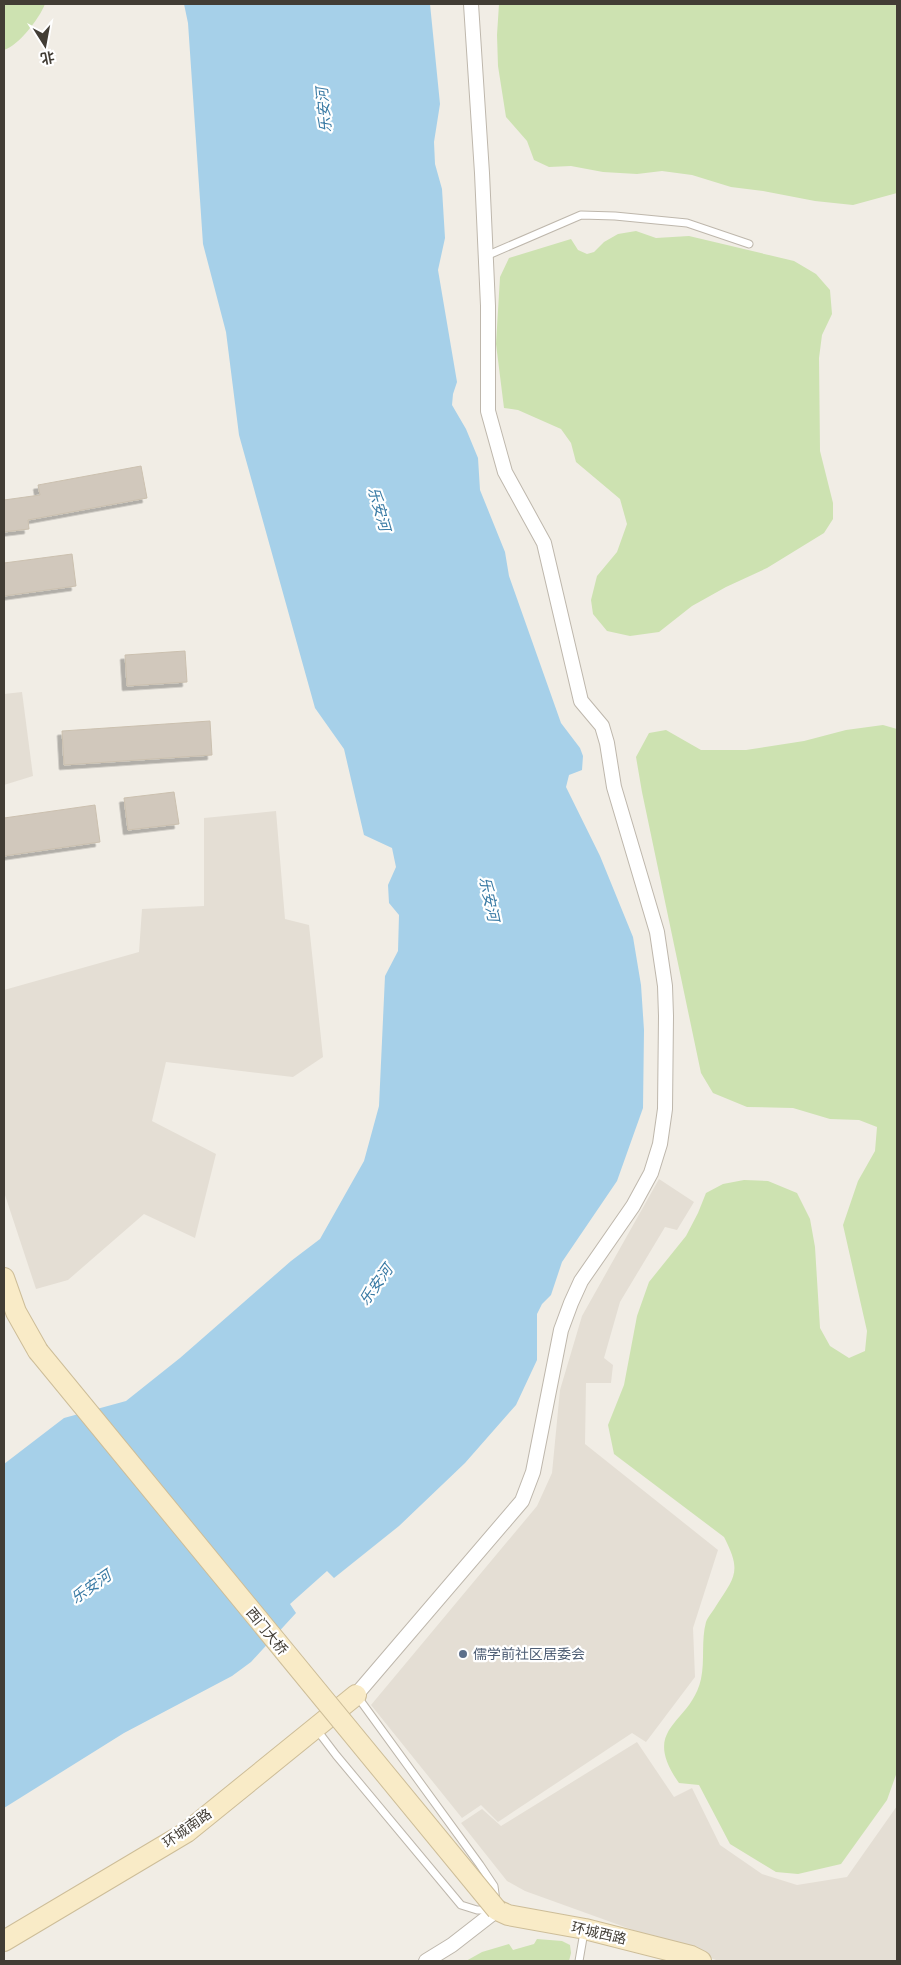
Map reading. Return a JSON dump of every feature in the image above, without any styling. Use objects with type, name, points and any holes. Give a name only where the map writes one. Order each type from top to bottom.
[{"type":"street","points":[[356,1695],[522,1500],[533,1472],[561,1330],[581,1281],[634,1206],[652,1173],[660,1144],[665,1109],[665,986],[657,932],[614,787],[607,743],[602,726],[580,700],[544,544],[505,472],[488,411],[486,256],[471,4]]},
{"type":"street","name":"西门大桥","points":[[4,1278],[16,1312],[38,1351],[496,1910]]},
{"type":"street","name":"环城南路","points":[[4,1941],[187,1832],[356,1695]]},
{"type":"street","points":[[426,1961],[452,1945],[496,1910]]},
{"type":"street","name":"环城西路","points":[[496,1910],[508,1915],[585,1929],[691,1956],[701,1961]]},
{"type":"lane","points":[[486,256],[581,215],[615,216],[687,223],[749,244]]},
{"type":"lane","points":[[315,1727],[342,1763],[461,1905],[477,1910],[496,1910],[494,1886],[395,1746],[356,1695]]},
{"type":"lane","points":[[579,1961],[585,1929]]},
{"type":"shaded area","points":[[22,692],[33,776],[4,785],[4,694]]},
{"type":"shaded area","points":[[276,811],[285,919],[309,925],[323,1057],[293,1077],[166,1062],[152,1121],[216,1154],[195,1238],[144,1214],[68,1280],[36,1289],[4,1192],[4,990],[139,952],[142,909],[204,906],[204,818]]},
{"type":"shaded area","points":[[659,1179],[694,1202],[677,1230],[665,1227],[620,1302],[604,1358],[613,1365],[611,1383],[586,1383],[585,1444],[718,1550],[693,1628],[695,1677],[646,1742],[632,1733],[498,1822],[481,1805],[462,1818],[371,1705],[537,1506],[552,1473],[560,1390],[582,1316]]},
{"type":"shaded area","points":[[637,1742],[674,1797],[692,1788],[720,1845],[762,1874],[797,1885],[847,1877],[897,1806],[897,1961],[719,1961],[525,1891],[507,1881],[461,1823],[482,1809],[501,1826]]},
{"type":"green space","points":[[4,4],[45,4],[28,31],[16,43],[4,50]]},
{"type":"green space","points":[[499,4],[897,4],[897,193],[853,205],[815,201],[731,187],[692,175],[662,171],[637,174],[603,172],[571,166],[549,167],[534,160],[527,141],[506,117],[498,66]]},
{"type":"green space","points":[[636,231],[656,238],[689,236],[794,261],[816,274],[830,290],[832,314],[822,335],[819,358],[820,451],[833,503],[833,519],[824,533],[767,568],[726,587],[692,606],[659,632],[630,636],[607,631],[593,614],[591,600],[597,576],[617,552],[627,524],[620,499],[576,462],[571,443],[561,429],[518,410],[504,408],[496,344],[500,277],[509,258],[571,239],[578,250],[587,254],[594,252],[604,242],[618,234]]},
{"type":"green space","points":[[883,725],[897,729],[897,1772],[887,1800],[841,1864],[798,1874],[776,1872],[730,1844],[699,1785],[679,1783],[668,1764],[664,1749],[666,1737],[671,1727],[696,1694],[702,1672],[706,1622],[732,1580],[734,1573],[733,1558],[724,1537],[614,1454],[608,1425],[624,1385],[637,1316],[649,1282],[686,1236],[706,1193],[723,1184],[744,1180],[768,1181],[797,1193],[810,1219],[815,1247],[820,1328],[830,1346],[849,1358],[865,1351],[867,1331],[843,1225],[858,1181],[875,1151],[877,1127],[859,1120],[830,1119],[793,1108],[747,1107],[713,1093],[701,1073],[636,757],[649,733],[666,730],[701,750],[746,750],[804,741],[846,730]]},
{"type":"green space","points":[[537,1939],[562,1941],[570,1945],[569,1961],[466,1961],[482,1952],[509,1944],[513,1950],[534,1944]]},
{"type":"water","name":"乐安河","points":[[184,4],[430,4],[440,104],[434,142],[435,164],[442,189],[445,238],[438,270],[457,382],[452,405],[466,429],[478,458],[480,490],[505,552],[509,576],[561,723],[580,748],[583,756],[582,770],[569,775],[566,787],[600,856],[633,937],[641,985],[644,1030],[643,1108],[617,1181],[562,1262],[551,1295],[542,1304],[537,1314],[537,1360],[516,1405],[465,1463],[399,1526],[334,1578],[327,1571],[290,1604],[296,1613],[251,1662],[232,1676],[124,1733],[4,1808],[4,1464],[64,1418],[126,1401],[180,1358],[291,1261],[320,1239],[364,1161],[379,1106],[385,976],[398,951],[399,915],[389,903],[388,885],[396,867],[392,848],[364,835],[344,749],[315,708],[239,435],[226,332],[203,244],[188,23]]},
{"type":"building","points":[[141,466],[147,498],[28,520],[29,529],[4,532],[4,500],[40,495],[38,485]]},
{"type":"building","points":[[72,554],[76,586],[4,596],[4,563]]},
{"type":"building","points":[[185,651],[187,682],[127,686],[125,655]]},
{"type":"building","points":[[210,721],[212,755],[64,765],[62,731]]},
{"type":"building","points":[[174,792],[179,824],[128,830],[124,798]]},
{"type":"building","points":[[95,805],[100,842],[4,856],[4,818]]},
{"type":"place","name":"儒学前社区居委会","points":[[463,1654]]}]
